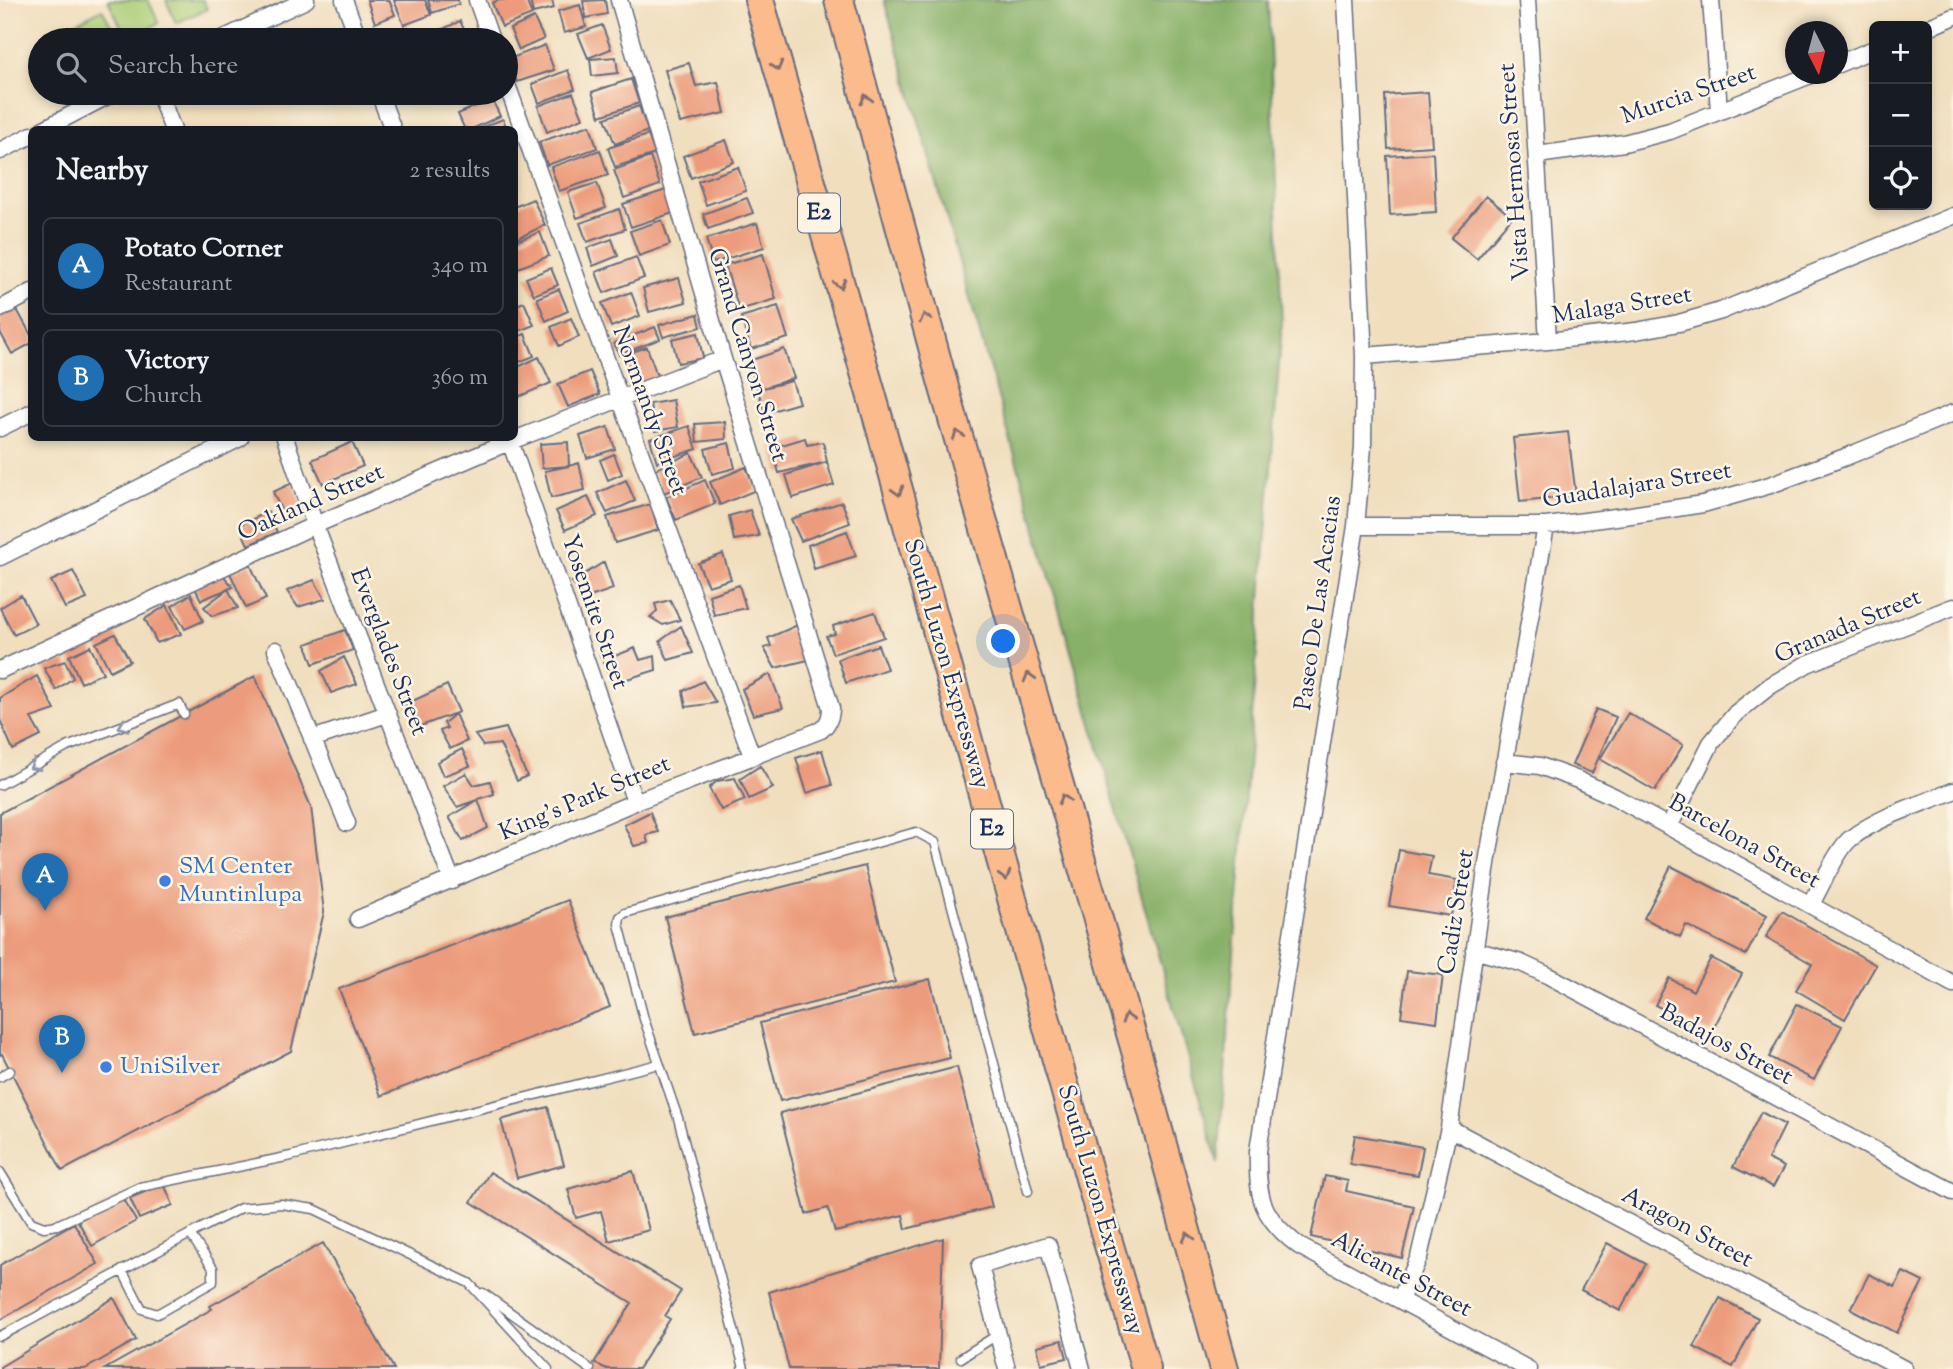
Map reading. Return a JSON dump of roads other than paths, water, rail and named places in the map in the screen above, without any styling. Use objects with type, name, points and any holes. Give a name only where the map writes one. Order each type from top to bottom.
[{"type":"highway","name":"South Luzon Expressway","points":[[759,0],[1105,1232],[1146,1369]]},
{"type":"highway","points":[[839,0],[943,384],[1134,1041],[1224,1369]]},
{"type":"highway","points":[[1206,1303],[1241,1369]]},
{"type":"street","points":[[246,28],[306,0]]},
{"type":"street","points":[[344,0],[354,28]]},
{"type":"street","points":[[477,0],[487,28]]},
{"type":"street","name":"Grand Canyon Street","points":[[619,0],[723,359],[831,708],[828,722]]},
{"type":"street","name":"Paseo De Las Acacias","points":[[1264,1208],[1257,1181],[1258,1151],[1356,526],[1363,447],[1364,356],[1346,0]]},
{"type":"street","name":"Vista Hermosa Street","points":[[1527,0],[1548,341]]},
{"type":"street","points":[[1711,0],[1719,111]]},
{"type":"street","points":[[1932,26],[1953,17]]},
{"type":"street","points":[[1848,60],[1869,51]]},
{"type":"street","name":"Murcia Street","points":[[1536,155],[1624,143],[1670,131],[1788,84]]},
{"type":"street","points":[[50,126],[90,105]]},
{"type":"street","points":[[164,105],[171,126]]},
{"type":"street","points":[[384,105],[391,126]]},
{"type":"street","name":"Normandy Street","points":[[514,105],[752,756]]},
{"type":"street","points":[[0,151],[28,137]]},
{"type":"street","name":"Malaga Street","points":[[1364,356],[1548,341],[1679,323],[1721,311],[1953,216]]},
{"type":"street","points":[[0,309],[28,294]]},
{"type":"street","name":"Oakland Street","points":[[518,436],[723,359]]},
{"type":"street","name":"Guadalajara Street","points":[[1356,526],[1546,526],[1703,504],[1770,485],[1953,413]]},
{"type":"street","points":[[0,428],[28,414]]},
{"type":"street","points":[[0,557],[234,441]]},
{"type":"street","name":"Everglades Street","points":[[286,441],[314,525],[452,881]]},
{"type":"street","name":"Oakland Street","points":[[0,670],[314,525],[505,441]]},
{"type":"street","name":"Yosemite Street","points":[[511,441],[635,802]]},
{"type":"street","name":"Cadiz Street","points":[[1400,1300],[1419,1257],[1449,1128],[1504,762],[1546,526]]},
{"type":"street","name":"Granada Street","points":[[1669,827],[1711,743],[1736,713],[1770,686],[1807,664],[1953,607]]},
{"type":"street","points":[[276,650],[347,823]]},
{"type":"street","points":[[313,739],[387,714]]},
{"type":"street","name":"King's Park Street","points":[[358,919],[635,802],[821,730],[828,722]]},
{"type":"street","name":"Barcelona Street","points":[[1504,762],[1540,766],[1615,797],[1953,984]]},
{"type":"street","points":[[1811,905],[1848,841],[1881,821],[1953,791]]},
{"type":"street","name":"Badajos Street","points":[[1474,950],[1521,963],[1549,976],[1953,1192]]},
{"type":"street","name":"Aragon Street","points":[[1449,1128],[1904,1369]]},
{"type":"street","name":"Alicante Street","points":[[1264,1208],[1279,1231],[1299,1246],[1528,1369]]},
{"type":"street","points":[[1007,1369],[979,1266],[1048,1245],[1082,1369]]},
{"type":"lane","points":[[0,785],[67,747],[179,704],[184,714]]},
{"type":"lane","points":[[742,1369],[744,1368],[681,1131],[644,1019],[619,924],[620,917],[625,912],[916,832],[935,842],[1028,1191]]},
{"type":"lane","points":[[0,1172],[31,1222],[44,1227],[57,1225],[140,1187],[290,1156],[659,1064]]},
{"type":"lane","points":[[0,1077],[10,1071]]},
{"type":"lane","points":[[0,1336],[241,1208],[281,1204],[314,1209],[469,1283],[590,1369]]},
{"type":"lane","points":[[122,1270],[142,1309],[157,1314],[213,1282],[213,1268],[190,1234]]},
{"type":"lane","points":[[469,1283],[548,1369]]},
{"type":"lane","points":[[961,1358],[997,1335]]},
{"type":"place","name":"SM Center Muntinlupa","points":[[165,881]]},
{"type":"place","name":"Potato Corner","points":[[45,911]]},
{"type":"place","name":"UniSilver","points":[[106,1067]]},
{"type":"place","name":"Victory","points":[[62,1073]]}]
